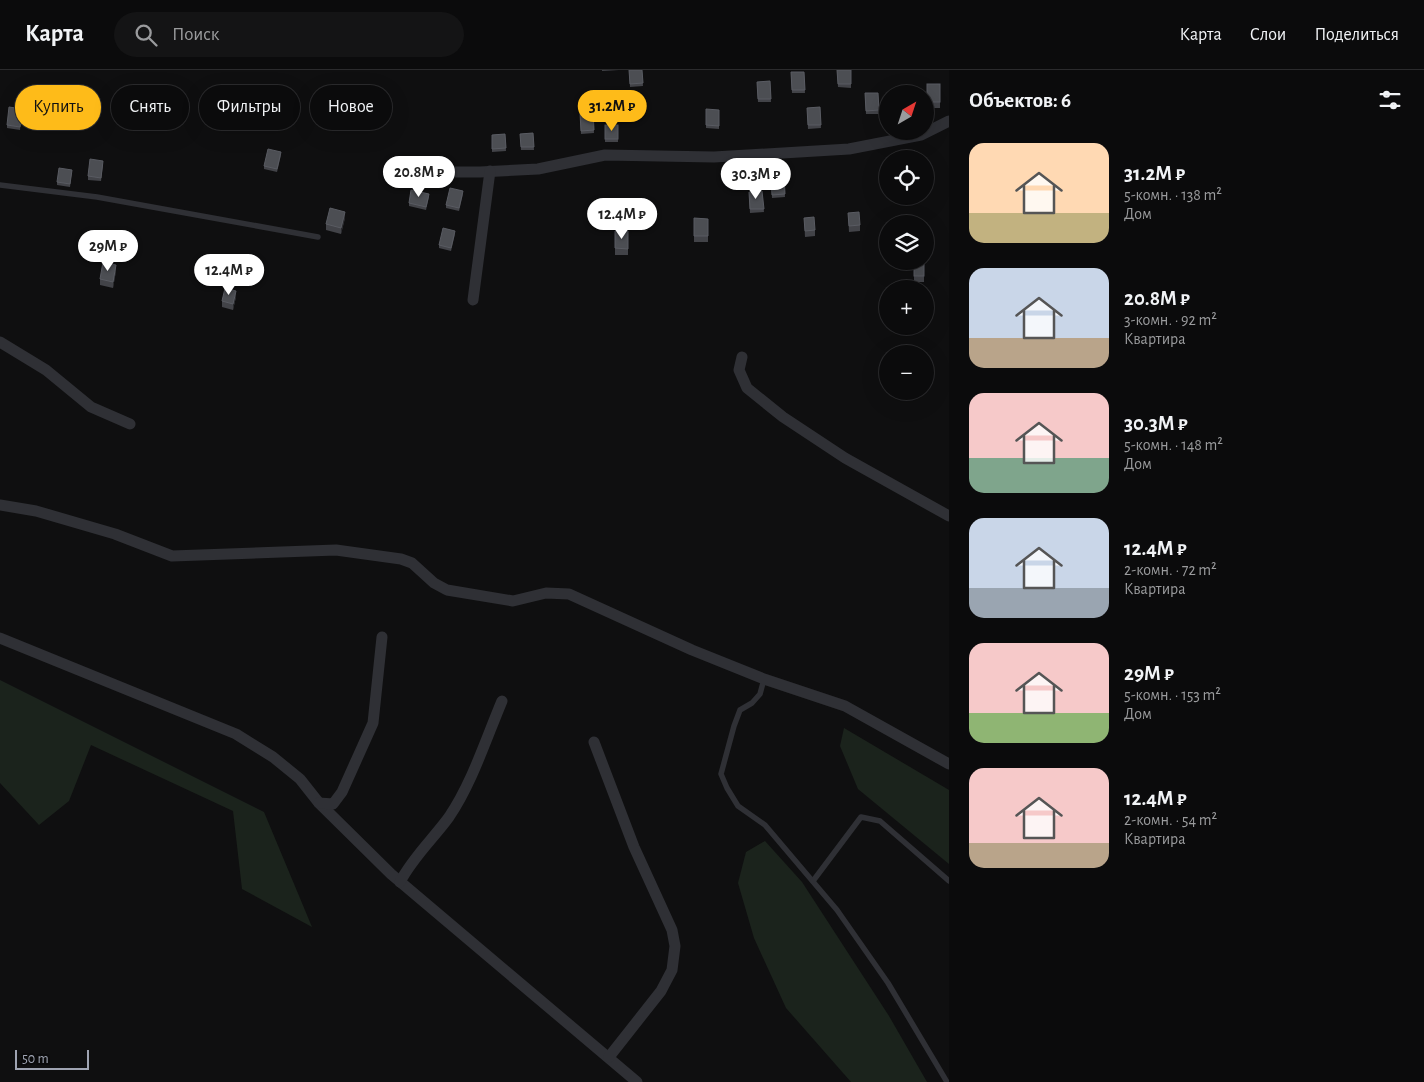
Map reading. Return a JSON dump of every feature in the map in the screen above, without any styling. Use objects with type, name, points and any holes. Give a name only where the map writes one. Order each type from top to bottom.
[{"type":"street","points":[[428,168],[450,172],[538,169],[605,155],[714,157],[849,149],[921,135],[949,121]]},
{"type":"street","points":[[473,300],[490,171]]},
{"type":"street","points":[[0,342],[46,370],[91,407],[130,424]]},
{"type":"street","points":[[742,358],[739,370],[747,388],[783,418],[845,458],[949,516]]},
{"type":"street","points":[[0,505],[36,511],[115,534],[172,556],[336,550],[401,559],[412,563],[434,583],[446,590],[513,601],[546,593],[569,594],[692,650],[764,679],[846,706],[949,764]]},
{"type":"street","points":[[319,803],[333,804],[342,792],[373,723],[382,637]]},
{"type":"street","points":[[0,638],[236,734],[273,757],[300,779],[319,803],[400,882],[637,1082]]},
{"type":"street","points":[[400,882],[408,866],[449,816],[468,781],[502,700]]},
{"type":"street","points":[[594,742],[634,848],[672,930],[676,946],[672,970],[661,991],[609,1058]]},
{"type":"lane","points":[[0,185],[97,197],[318,237]]},
{"type":"lane","points":[[764,679],[760,694],[752,703],[740,710],[728,742],[721,774],[738,806],[766,825],[837,910],[888,983],[947,1082]]},
{"type":"lane","points":[[812,882],[861,817],[880,821],[949,880]]},
{"type":"shaded area","points":[[0,680],[264,812],[312,927],[242,889],[233,811],[91,745],[69,801],[39,825],[0,783]]},
{"type":"shaded area","points":[[844,728],[949,790],[949,864],[858,789],[840,746]]},
{"type":"shaded area","points":[[765,841],[802,882],[889,1016],[927,1082],[851,1082],[786,1008],[754,938],[738,883],[746,852]]},
{"type":"building","points":[[629,70],[642,70],[643,83],[630,84]]},
{"type":"building","points":[[837,70],[851,70],[851,84],[838,84]]},
{"type":"building","points":[[791,72],[804,72],[805,90],[792,90]]},
{"type":"building","points":[[770,81],[771,99],[758,99],[757,82]]},
{"type":"building","points":[[940,84],[940,102],[934,102],[934,85],[927,85]]},
{"type":"building","points":[[865,93],[878,93],[879,110],[866,111]]},
{"type":"building","points":[[9,107],[15,108],[15,126],[7,125]]},
{"type":"building","points":[[820,107],[821,125],[808,125],[807,108]]},
{"type":"building","points":[[706,109],[719,110],[719,126],[706,125]]},
{"type":"building","points":[[593,112],[594,130],[581,131],[580,113]]},
{"type":"building","points":[[605,125],[618,125],[618,139],[605,139]]},
{"type":"building","points":[[533,133],[534,147],[521,147],[520,134]]},
{"type":"building","points":[[505,134],[506,148],[492,149],[492,135]]},
{"type":"building","points":[[268,149],[281,152],[277,169],[264,166]]},
{"type":"building","points":[[90,159],[103,161],[101,178],[88,176]]},
{"type":"building","points":[[59,168],[72,170],[70,184],[57,182]]},
{"type":"building","points":[[784,176],[785,194],[772,195],[771,177]]},
{"type":"building","points":[[450,188],[463,191],[459,208],[446,205]]},
{"type":"building","points":[[411,190],[429,194],[426,207],[409,203]]},
{"type":"building","points":[[762,191],[764,209],[750,209],[749,192]]},
{"type":"building","points":[[330,208],[345,212],[341,228],[326,224]]},
{"type":"building","points":[[859,212],[860,225],[849,226],[848,213]]},
{"type":"building","points":[[814,217],[815,230],[805,231],[804,218]]},
{"type":"building","points":[[694,218],[708,219],[708,236],[694,236]]},
{"type":"building","points":[[443,228],[455,231],[451,248],[439,245]]},
{"type":"building","points":[[615,231],[628,231],[628,249],[615,248]]},
{"type":"building","points":[[103,262],[116,265],[113,282],[100,279]]},
{"type":"building","points":[[914,270],[924,270],[924,276],[914,276]]},
{"type":"building","points":[[225,288],[236,291],[233,304],[222,301]]}]
